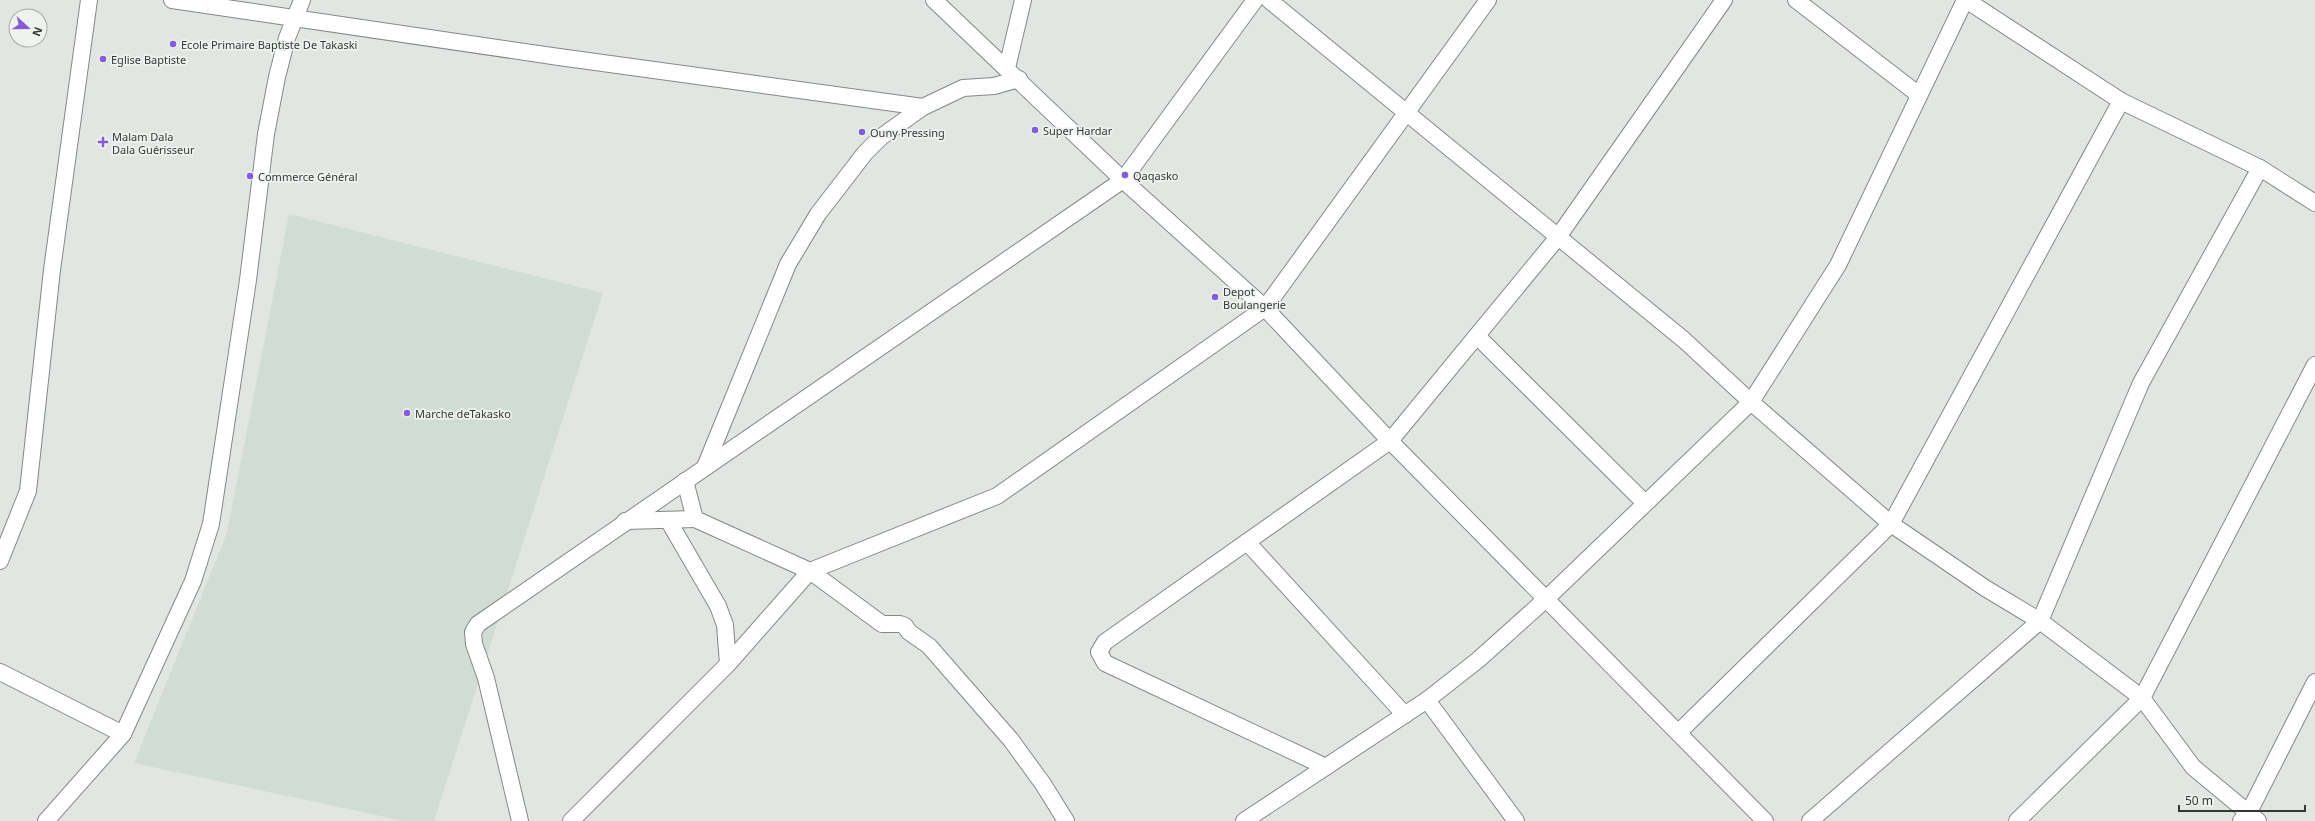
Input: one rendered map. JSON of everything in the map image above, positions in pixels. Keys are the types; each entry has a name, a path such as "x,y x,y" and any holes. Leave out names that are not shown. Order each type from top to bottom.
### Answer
{"street":[{"path":"0,561 28,491 52,270 89,0"},
{"path":"172,0 559,57 923,107"},
{"path":"46,821 123,734 192,581 211,524 248,280 266,134 277,77 295,17 302,0"},
{"path":"934,0 1019,79 1123,180 1265,308 1390,441 1679,732 1765,821"},
{"path":"1007,68 1024,0"},
{"path":"520,821 486,678 474,644 473,632 478,624 1123,180 1255,0"},
{"path":"1269,0 1684,340 1751,402 1891,524 1985,588 2040,621 2142,698 2193,767 2249,819 2315,682"},
{"path":"571,821 728,664 810,571 998,496 1265,308 1488,0"},
{"path":"1326,767 1105,663 1099,652 1105,642 1390,441 1558,237 1724,0"},
{"path":"1796,0 1919,95"},
{"path":"1244,821 1427,700 1478,660 1546,599 1751,402 1838,265 1966,0 2121,101 2260,168 2315,203"},
{"path":"705,467 760,329 791,258 818,214 865,153 881,137 923,107 963,88 994,86 1019,79"},
{"path":"1679,732 1891,524 2121,101"},
{"path":"1810,821 2040,621 2141,383 2260,168"},
{"path":"1477,336 1645,503"},
{"path":"2017,821 2142,698 2315,365"},
{"path":"685,481 695,519"},
{"path":"626,521 695,519 810,571 882,624 900,624 905,626 909,632 929,646 1011,740 1043,784 1066,821"},
{"path":"668,520 718,606 725,625 728,664"},
{"path":"1247,542 1405,714"},
{"path":"0,672 123,734"},
{"path":"1427,700 1516,821"}],"shaded area":[{"name":"Marche deTakasko","path":"289,214 603,293 434,821 404,821 134,763 227,533"}],"place":[{"name":"Ecole Primaire Baptiste De Takaski","path":"173,44"},
{"name":"Eglise Baptiste","path":"103,59"},
{"name":"Super Hardar","path":"1035,130"},
{"name":"Ouny Pressing","path":"862,132"},
{"name":"Malam Dala Dala Guérisseur","path":"103,142"},
{"name":"Qaqasko","path":"1125,175"},
{"name":"Commerce Général","path":"250,176"},
{"name":"Depot Boulangerie","path":"1215,297"},
{"name":"Marche deTakasko","path":"407,413"}]}
